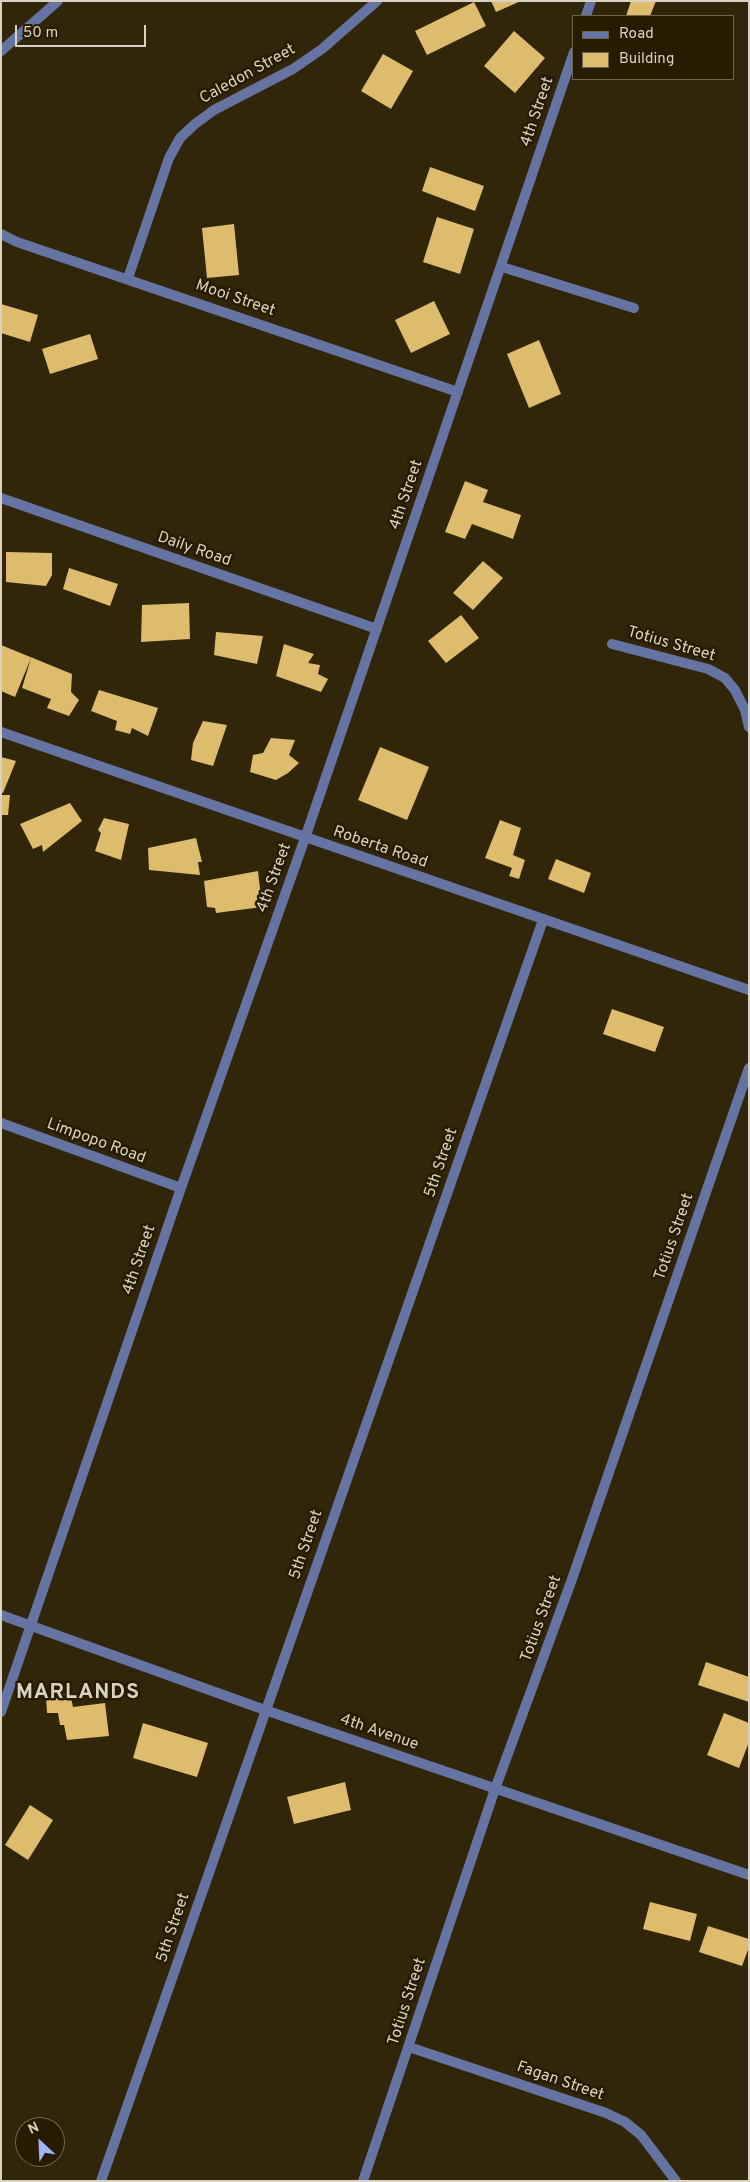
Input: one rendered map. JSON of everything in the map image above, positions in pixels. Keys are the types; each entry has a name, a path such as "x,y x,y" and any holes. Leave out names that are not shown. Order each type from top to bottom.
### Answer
{"street":[{"path":"1,51 58,1"},
{"name":"Caledon Street","path":"128,278 169,158 180,138 214,110 293,69 322,49 377,1"},
{"path":"586,15 591,1"},
{"name":"4th Street","path":"1,1712 181,1188 305,838 572,58"},
{"name":"Mooi Street","path":"1,234 18,242 458,392"},
{"path":"502,267 634,308"},
{"name":"Daily Road","path":"1,498 377,629"},
{"name":"Totius Street","path":"612,644 708,669 726,678 735,690 745,710 749,727"},
{"name":"Roberta Road","path":"1,732 749,990"},
{"name":"5th Street","path":"101,2181 543,920"},
{"name":"Totius Street","path":"363,2181 410,2047 495,1788 575,1572 749,1068"},
{"name":"Limpopo Road","path":"1,1123 181,1188"},
{"name":"4th Avenue","path":"1,1615 266,1710 749,1875"},
{"name":"Fagan Street","path":"410,2047 606,2113 625,2122 641,2135 676,2181"}],"building":[{"path":"491,1 521,1 496,12"},
{"path":"631,1 656,1 650,15 626,15"},
{"path":"474,2 486,26 427,55 415,31"},
{"path":"514,31 545,58 515,93 484,66"},
{"path":"383,54 413,71 391,109 361,91"},
{"path":"430,167 484,186 475,211 422,191"},
{"path":"437,217 474,229 460,274 423,262"},
{"path":"234,224 239,275 207,278 202,228"},
{"path":"434,301 450,334 411,353 395,320"},
{"path":"1,304 38,315 30,342 1,333"},
{"path":"90,334 98,359 50,374 42,349"},
{"path":"539,340 561,394 529,408 507,354"},
{"path":"465,481 488,490 483,502 521,515 513,539 472,524 465,539 445,532"},
{"path":"6,552 52,553 52,575 46,586 6,582"},
{"path":"483,561 503,578 473,610 453,593"},
{"path":"69,568 118,584 110,606 63,589"},
{"path":"189,603 190,639 141,642 142,605"},
{"path":"461,615 479,638 446,663 428,641"},
{"path":"216,632 263,636 257,664 214,655"},
{"path":"284,644 314,654 308,663 320,665 318,674 328,679 321,692 276,676"},
{"path":"1,645 72,674 71,692 79,700 69,716 47,708 51,699 22,688 31,658 15,697 1,691"},
{"path":"99,690 158,708 148,736 132,728 130,734 115,730 117,721 91,711"},
{"path":"203,721 227,725 213,766 191,760 193,743"},
{"path":"271,738 295,740 289,755 299,763 288,773 276,780 250,772 253,755 263,753"},
{"path":"380,747 429,767 407,820 358,800"},
{"path":"1,757 16,761 3,793 1,792"},
{"path":"1,795 10,795 8,815 1,815"},
{"path":"70,803 82,821 43,852 42,845 33,849 20,824"},
{"path":"104,818 129,824 121,860 95,851 101,833 98,830"},
{"path":"500,820 521,828 513,855 525,860 519,879 509,876 512,868 485,858"},
{"path":"196,838 202,862 198,862 200,875 149,870 148,848"},
{"path":"556,859 591,873 584,893 548,879"},
{"path":"258,871 262,907 216,913 215,908 207,907 204,881"},
{"path":"612,1009 664,1027 655,1052 603,1034"},
{"path":"706,1662 749,1677 749,1702 698,1685"},
{"path":"70,1693 73,1707 105,1703 109,1736 67,1740 64,1725 60,1725 58,1713 47,1713 46,1696"},
{"path":"724,1713 749,1723 749,1742 739,1768 707,1755"},
{"path":"143,1723 208,1743 197,1777 133,1758"},
{"path":"345,1782 351,1810 294,1824 287,1797"},
{"path":"30,1805 53,1820 28,1860 5,1845"},
{"path":"650,1902 697,1914 690,1941 643,1929"},
{"path":"708,1926 749,1939 749,1947 742,1966 699,1952"}],"district":[{"name":"MARLANDS","path":"78,1694"}]}
